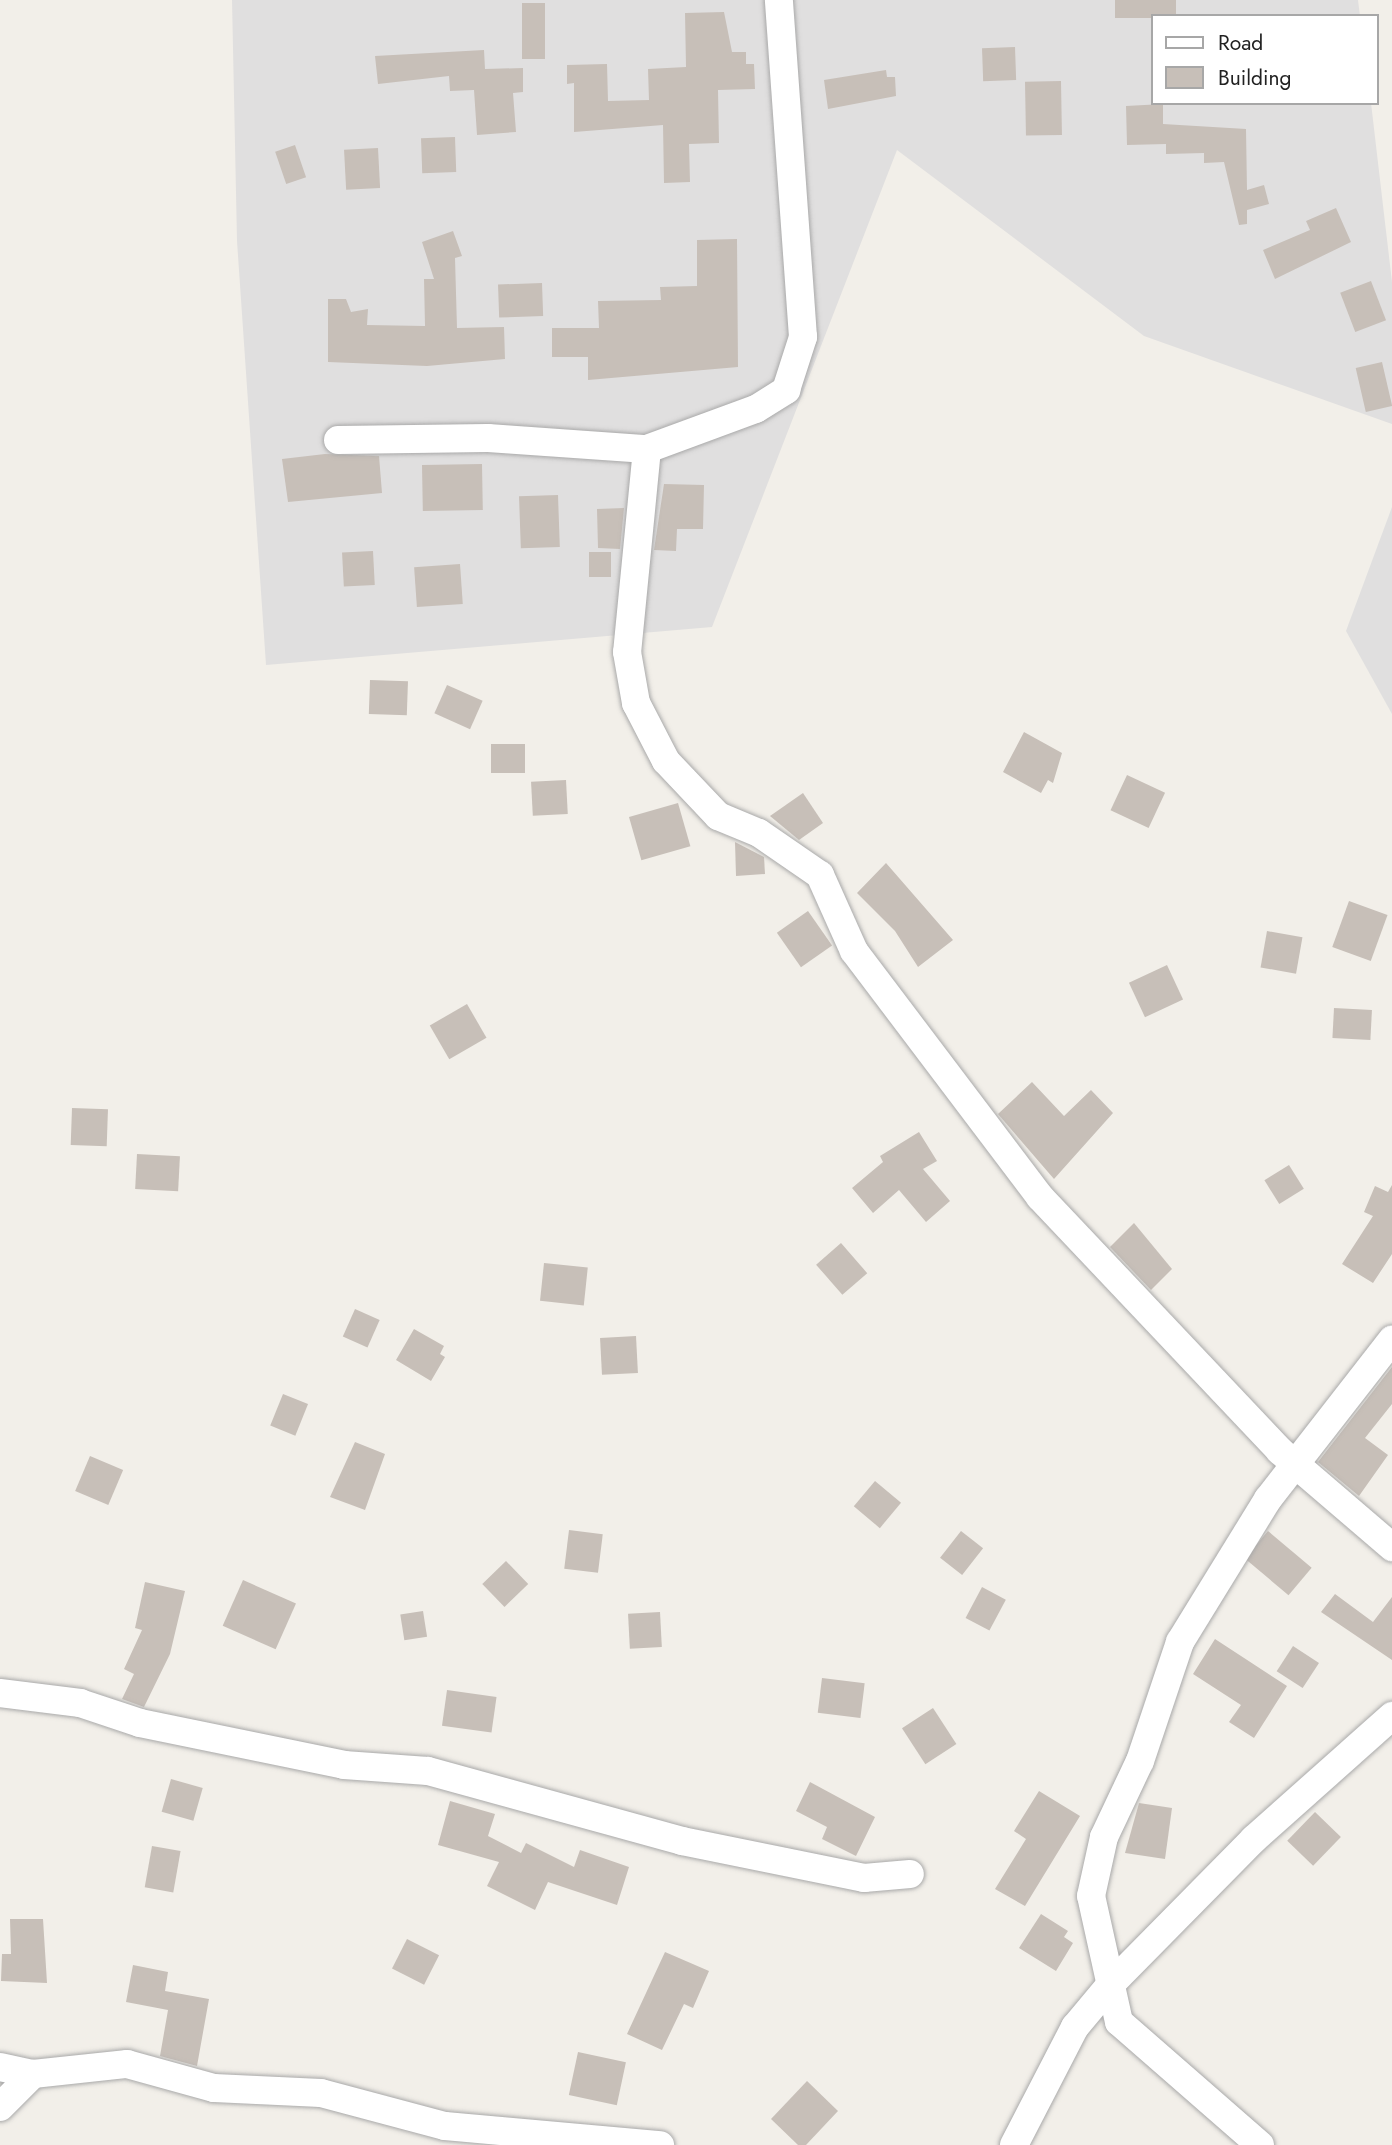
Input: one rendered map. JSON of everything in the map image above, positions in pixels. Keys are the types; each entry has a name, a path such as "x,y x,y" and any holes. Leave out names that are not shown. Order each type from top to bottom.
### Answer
{"street":[{"path":"338,440 488,438 647,449 756,409 786,390 803,337 779,0"},
{"path":"647,449 626,652 636,703 666,761 718,816 759,832 820,875 854,951 1032,1187 1294,1465 1392,1547"},
{"path":"1260,2145 1119,2022 1091,1896 1104,1837 1140,1761 1180,1642 1227,1558 1294,1465 1392,1340"},
{"path":"0,1693 80,1703 140,1723 344,1765 428,1771 682,1842 864,1878 910,1874"},
{"path":"1014,2145 1075,2026 1111,1984 1254,1839 1392,1716"},
{"path":"0,2067 33,2074 127,2064 214,2088 321,2093 445,2126 660,2145"},
{"path":"0,2107 33,2074"}],"shaded area":[{"path":"232,0 1358,0 1360,14 1150,14 1150,105 1371,105 1392,282 1392,424 1144,336 897,150 712,627 266,665 237,241"},
{"path":"1392,507 1392,714 1346,631"}],"building":[{"path":"1115,0 1176,0 1176,14 1150,14 1150,18 1115,18"},
{"path":"522,3 545,3 545,59 522,59"},
{"path":"724,12 732,52 746,52 746,64 754,64 755,89 718,90 719,143 689,144 690,182 664,183 663,125 574,132 574,83 567,84 567,65 607,64 608,101 649,100 648,69 686,67 685,13"},
{"path":"1015,47 1016,80 983,81 982,48"},
{"path":"484,50 485,69 523,68 523,92 513,93 516,132 477,135 474,90 450,91 449,76 378,84 375,56"},
{"path":"886,70 887,77 895,77 896,96 828,109 824,80"},
{"path":"1061,81 1062,135 1026,136 1025,82"},
{"path":"1163,105 1163,124 1246,129 1247,190 1264,185 1269,204 1247,210 1247,224 1239,225 1224,162 1204,163 1204,153 1166,154 1166,144 1127,145 1126,106"},
{"path":"455,137 456,172 422,173 421,138"},
{"path":"295,145 306,177 286,184 275,152"},
{"path":"378,148 380,188 346,190 344,150"},
{"path":"1336,208 1351,242 1275,279 1263,250 1310,230 1306,221"},
{"path":"453,231 462,256 455,258 457,328 504,327 505,359 427,366 328,362 328,299 346,299 351,312 368,309 367,325 425,326 424,279 434,279 422,242"},
{"path":"737,239 738,367 588,380 588,357 552,357 552,328 599,328 598,301 661,300 660,287 697,286 697,240"},
{"path":"1371,281 1386,320 1355,332 1340,293"},
{"path":"542,283 543,316 499,318 498,285"},
{"path":"1382,362 1392,406 1366,412 1356,368"},
{"path":"325,454 379,456 382,493 288,502 282,459"},
{"path":"482,464 483,510 423,511 422,465"},
{"path":"664,484 704,485 703,529 677,529 676,551 654,550"},
{"path":"558,495 560,547 521,548 519,496"},
{"path":"624,508 620,549 598,548 597,509"},
{"path":"373,551 375,585 344,587 342,553"},
{"path":"589,552 611,552 611,577 589,577"},
{"path":"460,564 463,604 417,607 414,567"},
{"path":"370,680 408,681 407,715 369,714"},
{"path":"447,685 483,701 470,729 434,713"},
{"path":"1024,732 1062,753 1053,783 1048,780 1041,793 1003,772"},
{"path":"491,744 525,744 525,773 491,773"},
{"path":"1127,775 1165,793 1149,828 1111,810"},
{"path":"566,780 568,814 533,816 531,782"},
{"path":"803,793 823,823 799,840 770,816"},
{"path":"678,803 690,846 641,860 629,817"},
{"path":"735,842 764,857 765,874 736,876"},
{"path":"886,863 953,940 918,967 895,931 857,893"},
{"path":"1349,901 1388,915 1371,961 1332,947"},
{"path":"808,911 832,945 801,967 777,933"},
{"path":"1267,931 1302,937 1296,974 1261,967"},
{"path":"1167,965 1183,999 1145,1017 1129,983"},
{"path":"467,1004 486,1038 449,1059 430,1026"},
{"path":"1334,1008 1372,1010 1370,1040 1332,1038"},
{"path":"1032,1082 1064,1116 1091,1090 1113,1113 1054,1179 998,1114"},
{"path":"72,1108 108,1109 107,1146 71,1145"},
{"path":"919,1132 937,1161 923,1169 950,1201 926,1222 899,1190 873,1213 852,1188 883,1162 880,1156"},
{"path":"137,1154 180,1156 178,1191 135,1189"},
{"path":"1289,1165 1304,1189 1279,1204 1264,1180"},
{"path":"1392,1185 1392,1254 1373,1283 1342,1264 1373,1216 1364,1212 1375,1186 1388,1192"},
{"path":"1134,1223 1172,1269 1151,1290 1110,1247"},
{"path":"841,1243 867,1273 842,1295 816,1265"},
{"path":"544,1263 588,1268 584,1305 540,1301"},
{"path":"355,1309 380,1320 367,1347 343,1336"},
{"path":"414,1329 444,1346 440,1354 445,1357 431,1381 396,1360"},
{"path":"636,1336 638,1373 602,1375 600,1338"},
{"path":"1392,1367 1392,1404 1365,1438 1388,1455 1359,1496 1318,1462"},
{"path":"283,1394 308,1404 295,1436 270,1426"},
{"path":"355,1442 385,1454 365,1510 330,1497"},
{"path":"90,1456 123,1470 108,1505 75,1491"},
{"path":"875,1481 901,1503 880,1528 854,1506"},
{"path":"569,1530 603,1534 598,1573 564,1569"},
{"path":"961,1531 983,1548 962,1575 940,1558"},
{"path":"1268,1531 1312,1568 1289,1595 1245,1559"},
{"path":"506,1561 528,1584 504,1607 482,1584"},
{"path":"243,1580 296,1604 276,1649 223,1626"},
{"path":"145,1582 185,1591 170,1654 144,1707 122,1699 134,1674 124,1669 142,1630 135,1628"},
{"path":"982,1587 1006,1600 989,1631 966,1618"},
{"path":"1335,1594 1373,1622 1392,1597 1392,1660 1321,1612"},
{"path":"423,1611 427,1637 404,1640 400,1615"},
{"path":"660,1612 662,1647 630,1649 628,1614"},
{"path":"1215,1639 1287,1686 1254,1738 1229,1722 1241,1705 1193,1674"},
{"path":"1293,1646 1319,1663 1303,1688 1277,1671"},
{"path":"822,1678 865,1683 860,1718 818,1713"},
{"path":"447,1690 497,1697 492,1733 442,1726"},
{"path":"933,1708 956,1744 925,1764 902,1728"},
{"path":"171,1779 203,1788 193,1821 162,1812"},
{"path":"810,1782 875,1817 856,1856 822,1839 827,1827 796,1811"},
{"path":"1039,1791 1080,1816 1025,1906 995,1889 1026,1839 1014,1831"},
{"path":"450,1801 495,1814 488,1836 521,1853 526,1843 574,1867 580,1850 629,1867 617,1905 548,1882 535,1910 487,1886 499,1862 438,1845"},
{"path":"1139,1803 1172,1808 1165,1859 1125,1853"},
{"path":"1315,1812 1341,1837 1313,1866 1287,1841"},
{"path":"152,1846 181,1851 173,1892 145,1887"},
{"path":"1041,1914 1068,1931 1064,1937 1073,1943 1056,1971 1019,1948"},
{"path":"10,1919 43,1919 47,1983 1,1981 2,1954 11,1954"},
{"path":"407,1939 439,1955 424,1985 392,1968"},
{"path":"665,1952 709,1971 693,2008 684,2004 662,2050 627,2034"},
{"path":"133,1965 168,1972 165,1991 209,1999 197,2066 160,2056 168,2010 126,2002"},
{"path":"578,2052 626,2062 617,2105 569,2095"},
{"path":"807,2081 838,2111 806,2145 798,2145 771,2119"}]}
